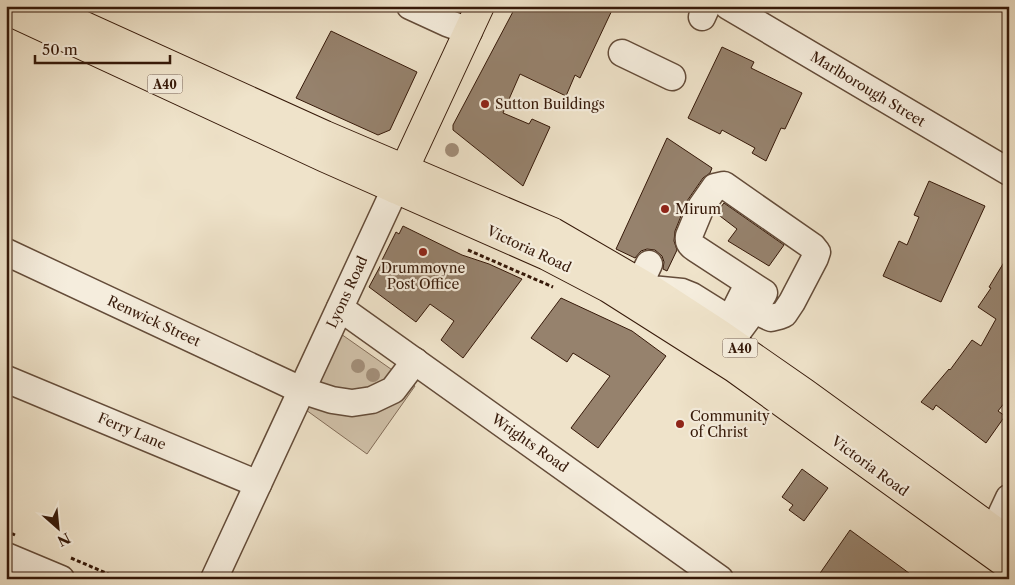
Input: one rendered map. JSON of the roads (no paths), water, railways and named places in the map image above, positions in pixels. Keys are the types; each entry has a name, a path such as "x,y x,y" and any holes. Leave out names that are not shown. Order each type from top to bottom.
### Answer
{"main road":[{"name":"Victoria Road","path":"41,6 325,135 400,179 608,288 734,368 1009,566"},
{"name":"Lyons Road","path":"400,179 480,6"},
{"name":"Victoria Road","path":"6,10 298,145 553,232 647,278 730,341 1001,535"}],"street":[{"path":"410,6 469,31"},
{"name":"Marlborough Street","path":"728,6 1009,172"},
{"path":"622,53 672,77"},
{"name":"Lyons Road","path":"216,578 301,390 400,179"},
{"path":"724,185 813,247 817,252 784,314 771,318 755,295 690,245 689,236 701,207 715,187 724,185"},
{"name":"Renwick Street","path":"6,252 301,390 332,400 352,403 372,400 393,390 415,361"},
{"path":"647,278 692,296 724,316 734,312 755,295"},
{"path":"730,341 755,295"},
{"name":"Wrights Road","path":"340,308 720,579"},
{"name":"Ferry Lane","path":"6,379 258,484"},
{"path":"1001,535 1009,498"},
{"path":"6,556 49,576"}],"place":[{"name":"Sutton Buildings","path":"485,104"},
{"name":"Mirum","path":"665,209"},
{"name":"Drummoyne Post Office","path":"423,252"},
{"name":"Community of Christ","path":"680,424"}]}
